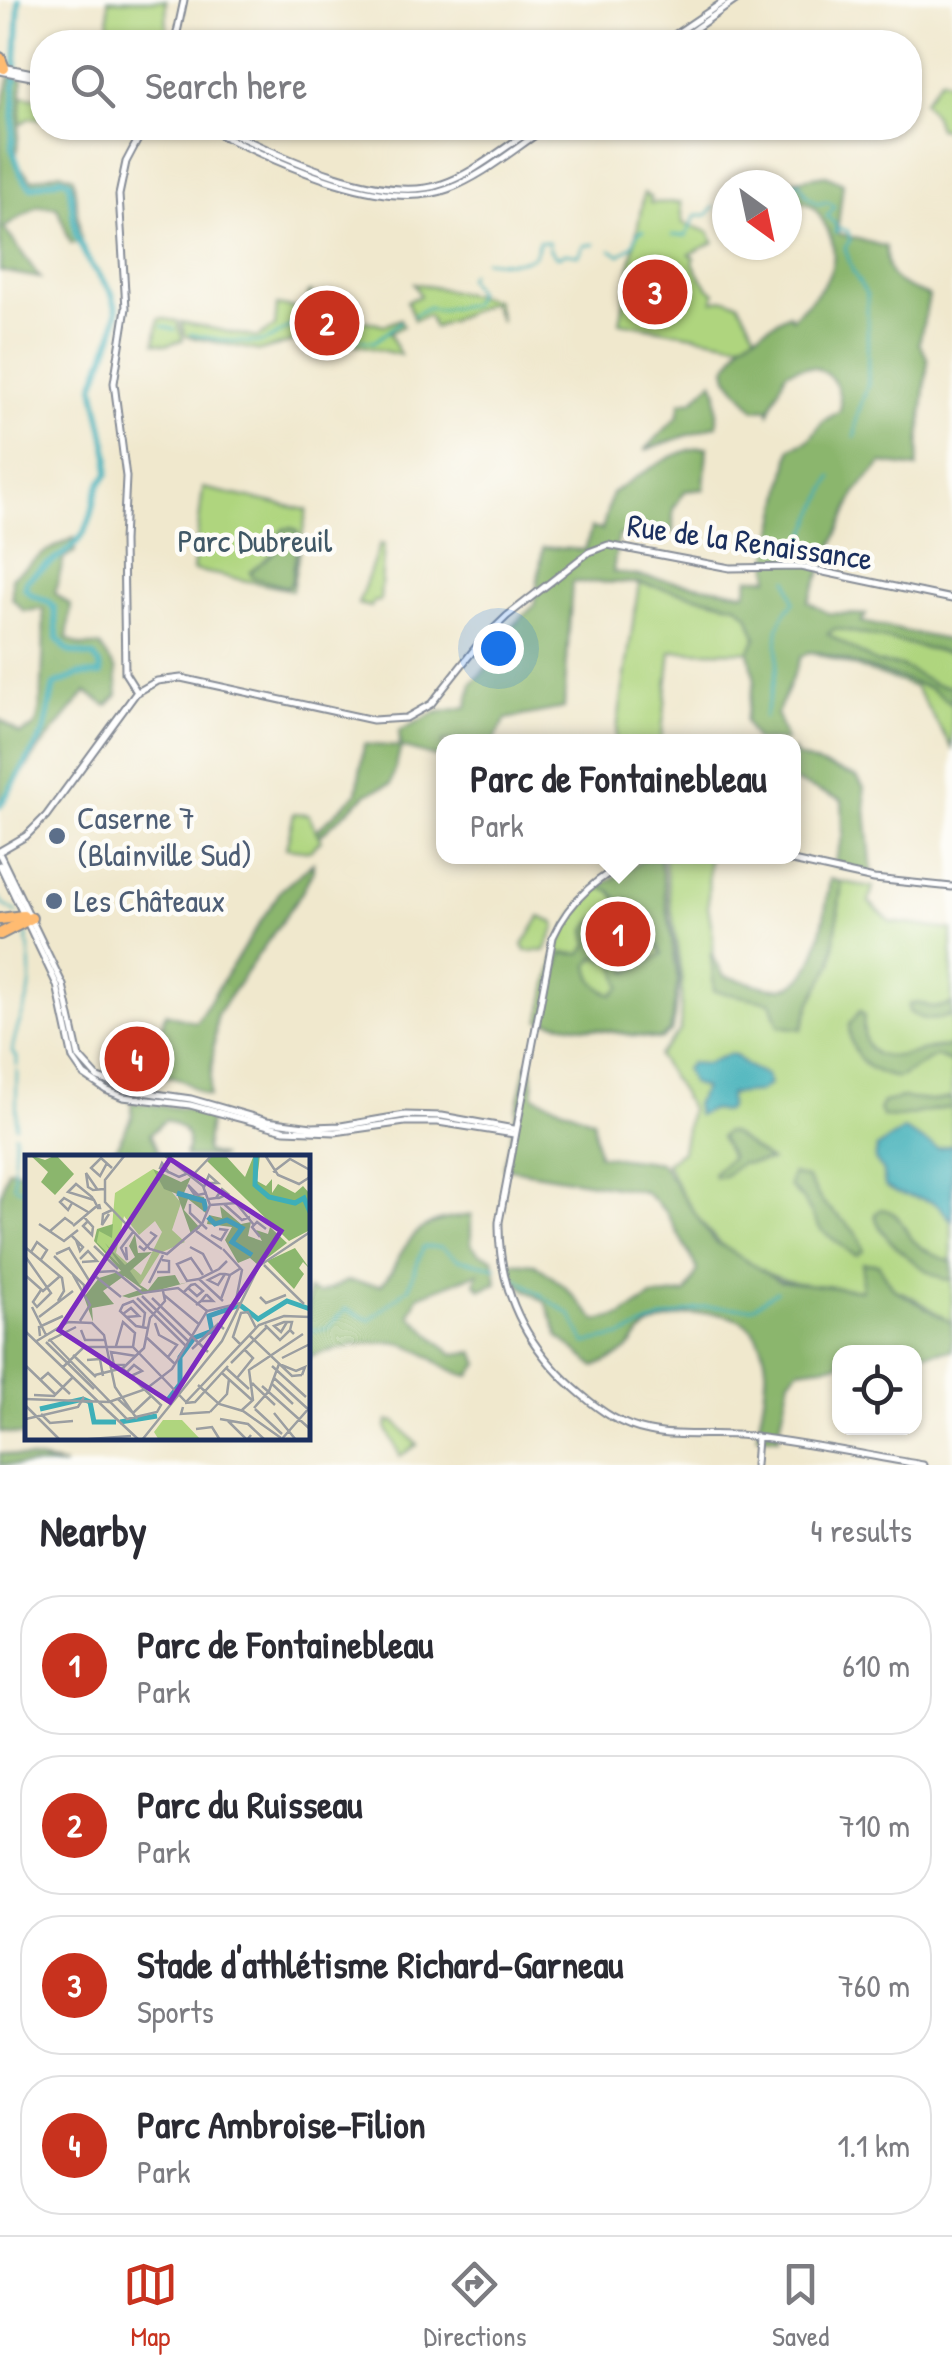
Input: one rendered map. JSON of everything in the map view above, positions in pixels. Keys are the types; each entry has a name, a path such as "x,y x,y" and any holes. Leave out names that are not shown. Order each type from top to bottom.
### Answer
{"highway":[{"path":"0,920 28,917"},
{"path":"0,934 28,917"}],"street":[{"path":"178,30 184,0"},
{"path":"682,30 726,0"},
{"path":"693,30 736,0"},
{"path":"4,69 30,75"},
{"path":"138,140 120,183 120,249 126,311 114,389 126,477 125,673 137,692 46,816 0,853 60,992 75,1064 88,1079 114,1094 190,1105 284,1130 334,1132 405,1122 438,1122 514,1132"},
{"path":"233,140 320,179 413,196 460,184 528,140"},
{"path":"248,140 317,171 414,189 456,179 516,140"},
{"name":"Rue de la Renaissance","path":"137,692 160,680 181,678 373,720 406,718 433,701 480,642 507,616 592,551 608,545 726,567 800,567 952,599"},
{"path":"801,863 874,879 952,887"},
{"path":"625,864 587,888 560,921 548,958 499,1222 502,1266 518,1316 547,1362 596,1407 626,1424 655,1432 757,1438 923,1465"},
{"path":"1,869 28,917"},
{"path":"755,1465 757,1438"}],"green space":[{"path":"108,0 166,0 167,30 109,30"},
{"path":"10,76 23,79 16,162 32,180 60,172 73,177 81,241 71,244 57,207 38,206 4,228 40,278 0,271 0,116"},
{"path":"941,78 952,84 952,130 938,128 923,101"},
{"path":"22,96 30,97 30,118 20,124"},
{"path":"826,175 843,183 837,233 886,247 891,275 929,296 919,343 928,359 917,468 882,463 856,492 808,602 828,613 866,615 861,622 952,641 952,654 844,630 834,629 828,634 877,663 901,666 934,684 952,687 952,704 929,688 809,652 801,657 777,714 784,734 752,734 745,721 755,681 749,652 756,637 748,615 737,605 639,583 572,582 564,708 506,719 498,734 436,734 436,757 401,747 391,784 368,793 319,836 316,831 357,793 364,744 400,747 399,731 435,713 467,707 472,683 497,657 495,642 534,606 543,547 585,550 591,528 602,530 612,493 658,464 683,452 707,447 704,489 685,491 673,509 673,532 650,529 618,536 613,572 746,593 749,578 769,578 769,558 791,448 809,440 823,421 840,411 840,399 826,373 797,368 786,372 769,412 768,408 755,410 728,377 726,368 742,342 789,314 792,318 829,274 834,250 830,236 817,212 803,202 802,179"},
{"path":"644,193 651,198 650,203 681,202 683,223 709,232 712,243 690,254 695,258 693,262 715,293 713,301 738,302 756,333 742,342 733,342 620,322"},
{"path":"414,283 495,300 501,322 491,302 434,328 428,315 414,320 407,301 420,296"},
{"path":"309,292 309,311 386,325 400,319 403,326 390,333 400,355 318,335 260,351 185,336 181,322 257,338 275,326 277,305 305,310"},
{"path":"159,318 177,321 183,340 167,345 155,343"},
{"path":"713,381 717,390 717,425 645,450 678,416 681,402 693,400"},
{"name":"Parc Dubreuil","path":"203,488 307,510 292,590 193,570"},
{"path":"291,528 299,537 291,584 287,587 253,578 250,572 278,549 283,529"},
{"path":"74,538 75,552 64,558 55,593 71,606 67,639 81,646 100,646 116,670 118,695 107,706 86,692 0,804 0,719 20,734 34,727 43,671 43,609 24,611 12,598 12,577 47,551"},
{"path":"380,544 384,545 380,601 373,602 371,607 358,604"},
{"path":"639,583 952,654 952,748 915,687 812,652 671,651 662,734 616,734"},
{"path":"801,758 857,777 864,788 872,873 833,866 843,835 842,800 801,784"},
{"path":"294,813 308,814 321,840 310,851 286,848"},
{"path":"313,863 302,892 217,1014 209,1096 176,1077 147,1083 167,1040 159,1038 165,1013 196,1022 281,890"},
{"path":"636,864 661,864 678,981 670,1031 660,1039 545,1021 562,953 581,954 589,945 586,929 598,917 629,972 662,954 651,934 626,924 633,911 628,900 619,902 611,891 599,887","holes":["595,957 615,963 621,987 612,995 596,983 589,965"]},
{"path":"638,864 661,864 680,981 672,1031 661,1040 540,1020 555,956 571,921 598,889"},
{"path":"665,864 709,864 714,990 772,1002 802,1029 832,963 842,882 873,887 869,902 891,922 952,930 952,1323 898,1291 844,1290 783,1280 735,1255 697,1217 666,1163 682,1151 690,1108 658,1056 680,1031 682,981"},
{"path":"830,879 842,882 832,963 802,1029 779,1026 771,1002 714,991 711,954 724,976 773,988 798,981 814,957"},
{"path":"540,917 556,927 545,951 526,951 523,945"},
{"path":"917,1002 934,1008 952,1004 952,1015 920,1018 909,1012 909,1004"},
{"path":"860,1011 864,1015 864,1036 870,1049 879,1055 952,1046 952,1063 936,1056 898,1078 877,1072 862,1061 850,1036 849,1025"},
{"path":"132,1032 168,1039 145,1087 116,1082 104,1075"},
{"path":"527,1064 532,1067 534,1096 593,1120 598,1155 661,1163 713,1240 779,1281 861,1290 863,1263 878,1264 894,1289 952,1323 952,1350 922,1353 922,1345 832,1345 832,1365 799,1369 790,1379 778,1438 757,1436 766,1366 761,1344 752,1329 739,1319 706,1313 651,1326 623,1353 595,1367 559,1337 546,1303 513,1281 509,1262 535,1264 564,1286 597,1321 621,1316 652,1297 686,1293 698,1270 666,1212 645,1192 504,1168"},
{"path":"952,1098 952,1108 883,1117 879,1110 883,1102"},
{"path":"131,1102 210,1112 205,1152 215,1155 185,1155 185,1133 165,1120 150,1134 160,1155 95,1155 113,1153 132,1117"},
{"path":"725,1132 770,1161 740,1164 724,1176 715,1177 713,1173 731,1157 720,1137"},
{"path":"8,1169 25,1172 25,1436 0,1432 0,1196"},
{"path":"792,1174 807,1178 821,1200 857,1235 863,1251 853,1254 821,1230 804,1201 789,1186"},
{"path":"881,1209 898,1217 919,1245 952,1261 952,1281 930,1272 895,1245 878,1224 875,1214"},
{"path":"471,1215 471,1244 479,1253 493,1258 497,1283 481,1289 475,1283 478,1273 418,1296 410,1315 452,1354 474,1352 479,1364 470,1376 404,1344 355,1346 310,1357 310,1291 319,1294 347,1281 381,1285 413,1237 437,1222"},
{"path":"388,1421 396,1422 417,1445 400,1456 387,1429"},
{"path":"0,1453 65,1465 0,1465"}],"water":[{"path":"729,1054 766,1075 769,1085 758,1092 729,1094 729,1108 724,1112 711,1110 697,1115 695,1104 704,1088 691,1083 685,1069 690,1063 706,1064"},
{"path":"904,1130 938,1149 952,1145 952,1221 934,1203 885,1186 882,1169 875,1160 877,1147"}],"waterway":[{"path":"0,806 44,733 54,685 79,675 101,674 94,657 68,651 58,639 54,608 25,588 26,581 81,537 99,487 108,474 109,457 94,386 114,331 117,310 111,291 90,264 76,236 69,182 62,178 31,187 22,176 12,148 19,0"},
{"path":"802,188 817,204 828,202 835,207 827,216 836,225 835,233 841,229 848,231 850,240 845,248 867,295 868,384 857,416 855,437"},
{"path":"672,235 686,236 696,215 707,215 712,209"},
{"path":"611,250 620,255 644,230"},
{"path":"484,260 527,259 534,256 539,241 549,242 549,249 557,257 566,253 579,255 584,245 595,244"},
{"path":"414,315 428,307 437,310 472,304 476,291 467,278 470,274"},
{"path":"190,334 261,342 304,324 374,342 400,322"},
{"path":"162,326 175,330"},
{"path":"797,554 832,477"},
{"path":"764,718 776,671 778,628 794,602 788,579"},
{"path":"0,898 17,913"},
{"path":"17,1065 13,1045 30,982 24,927"},
{"path":"16,1126 17,1070"},
{"path":"14,1160 15,1134"},
{"path":"14,1164 14,1186"},
{"path":"17,1188 25,1189"},
{"path":"310,1331 327,1328 346,1309 370,1320 409,1287 423,1247 441,1247 458,1259 496,1267"},
{"path":"516,1278 571,1315 585,1343 622,1336 705,1307 752,1308 777,1291"}],"place":[{"name":"Stade d'athlétisme Richard-Garneau","path":"655,292"},
{"name":"Parc du Ruisseau","path":"327,323"},
{"name":"Caserne 7 (Blainville Sud)","path":"57,836"},
{"name":"Les Châteaux","path":"54,901"},
{"name":"Parc de Fontainebleau","path":"618,934"},
{"name":"Parc Ambroise-Filion","path":"137,1059"}]}
